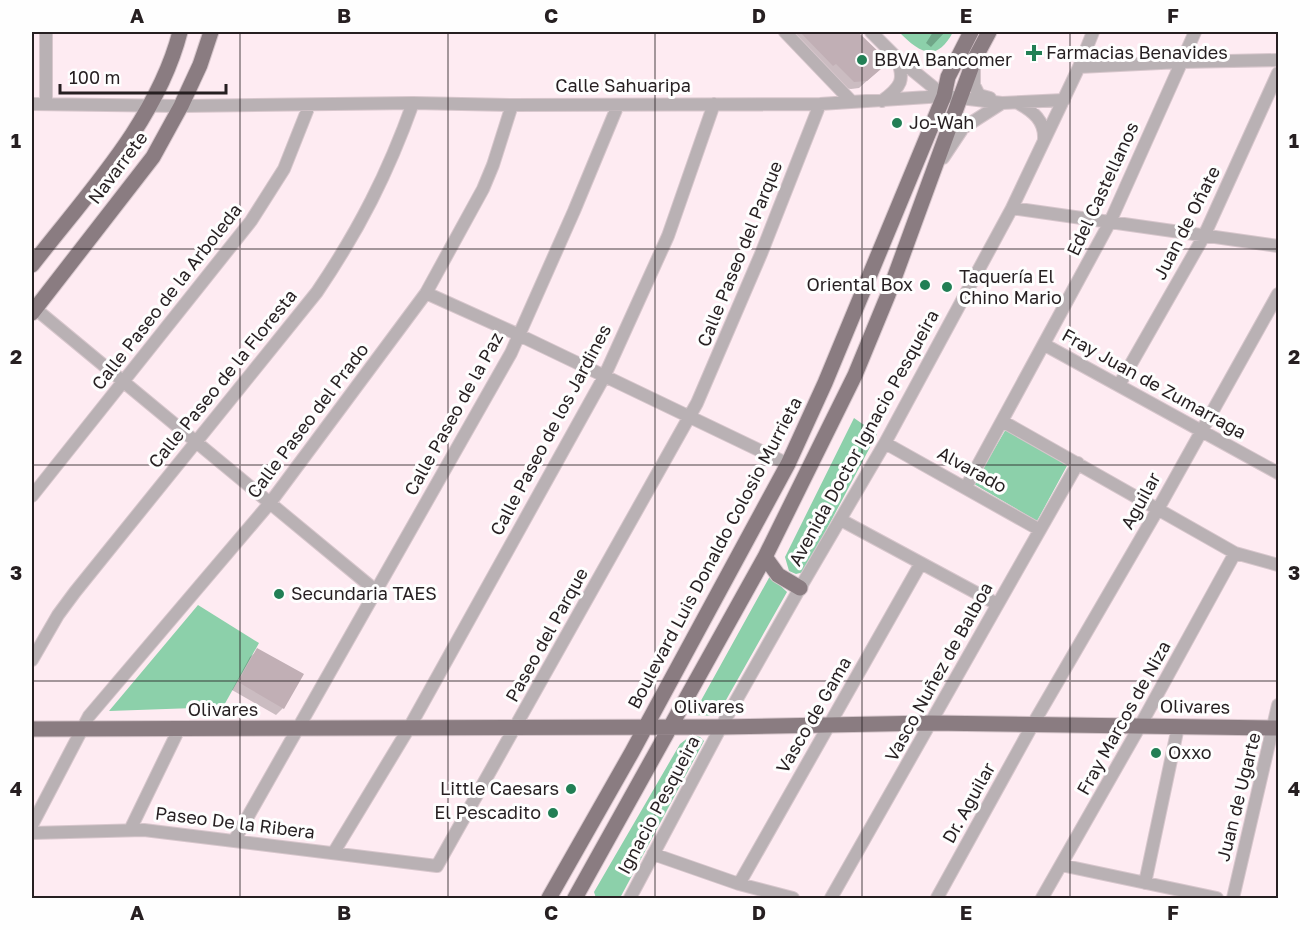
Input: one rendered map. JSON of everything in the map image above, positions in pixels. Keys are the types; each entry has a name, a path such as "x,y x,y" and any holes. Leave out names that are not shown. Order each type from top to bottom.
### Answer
{"main road":[{"name":"Navarrete","path":"32,266 123,147 151,105 168,69 180,32"},
{"name":"Navarrete","path":"33,309 153,157 181,106 200,65 211,32"},
{"name":"Boulevard Luis Donaldo Colosio Murrieta","path":"549,898 629,759 788,464 825,383 944,96 948,77 971,32"},
{"path":"576,898 765,557 855,375 888,295 974,60 989,32"},
{"path":"765,557 778,575 800,588"},
{"name":"Olivares","path":"32,729 721,728 931,723 1276,728"},
{"path":"629,759 638,764 643,775"}],"street":[{"path":"46,32 46,104"},
{"path":"785,32 852,102"},
{"path":"871,32 895,56 944,96"},
{"name":"Avenida Doctor Ignacio Pesqueira","path":"721,728 885,443 1012,208 1064,100 1093,32"},
{"name":"Edel Castellanos","path":"966,487 1110,222 1196,32"},
{"path":"882,101 891,94 901,79 902,72 895,56"},
{"path":"974,60 974,84 979,94 1002,103"},
{"path":"1079,67 1278,60"},
{"name":"Juan de Oñate","path":"1119,385 1204,236 1278,73"},
{"name":"Calle Sahuaripa","path":"32,104 181,106 413,103 820,104 944,96 1002,103 1064,100"},
{"name":"Calle Paseo de la Floresta","path":"32,660 64,607 317,292 338,261 377,191 396,150 413,103"},
{"path":"929,184 963,128 1002,103"},
{"path":"1017,103 1037,116 1045,131 1044,139"},
{"name":"Calle Paseo de los Jardines","path":"334,852 409,728 604,377 668,236 714,104"},
{"name":"Calle Paseo del Parque","path":"689,417 705,386 761,254 820,104"},
{"name":"Calle Paseo del Prado","path":"32,825 82,728 99,705 270,503 426,293 494,165 512,105"},
{"name":"Calle Paseo de la Paz","path":"234,841 519,335 618,105"},
{"name":"Calle Paseo de la Arboleda","path":"32,496 257,212 284,169 309,106"},
{"path":"1012,208 1278,246"},
{"path":"426,293 788,464"},
{"name":"Aguilar","path":"1033,724 1158,509 1278,294"},
{"path":"33,309 375,590"},
{"name":"Fray Juan de Zumarraga","path":"1044,345 1278,473"},
{"name":"Paseo del Parque","path":"434,867 439,865 689,417"},
{"path":"1002,421 1235,553 1278,565"},
{"name":"Alvarado","path":"885,443 1040,530"},
{"name":"Vasco Nuñez de Balboa","path":"831,898 1078,463"},
{"path":"841,520 997,604"},
{"name":"Fray Marcos de Niza","path":"1042,898 1235,553"},
{"name":"Vasco de Gama","path":"739,884 921,563"},
{"name":"Juan de Ugarte","path":"1233,898 1276,728 1278,705"},
{"name":"Dr. Aguilar","path":"937,898 1033,724"},
{"path":"1145,883 1178,727"},
{"name":"Ignacio Pesqueira","path":"630,898 721,728"},
{"path":"130,830 179,729"},
{"name":"Paseo De la Ribera","path":"32,833 130,830 334,852 434,867"},
{"path":"653,854 739,884 792,898"},
{"path":"1061,865 1217,898"}],"green space":[{"path":"899,32 953,32 940,48 927,52 913,45"},
{"path":"854,418 877,434 804,572 796,574 789,571 785,557"},
{"path":"1006,429 1068,464 1037,521 974,484"},
{"path":"770,576 787,592 717,716 693,715"},
{"path":"198,605 259,643 223,707 109,711"},
{"path":"696,736 704,741 620,898 596,898 594,892 680,744 689,737"}],"building":[{"path":"800,32 858,32 883,56 881,69 867,81 854,82 836,64 833,66"},
{"path":"257,648 304,674 284,709 238,682"}],"place":[{"name":"Farmacias Benavides","path":"1034,53"},
{"name":"BBVA Bancomer","path":"862,60"},
{"name":"Jo-Wah","path":"897,123"},
{"name":"Oriental Box","path":"925,285"},
{"name":"Taquería El Chino Mario","path":"947,287"},
{"name":"Secundaria TAES","path":"279,594"},
{"name":"Oxxo","path":"1156,753"},
{"name":"Little Caesars","path":"571,789"},
{"name":"El Pescadito","path":"553,813"}]}
